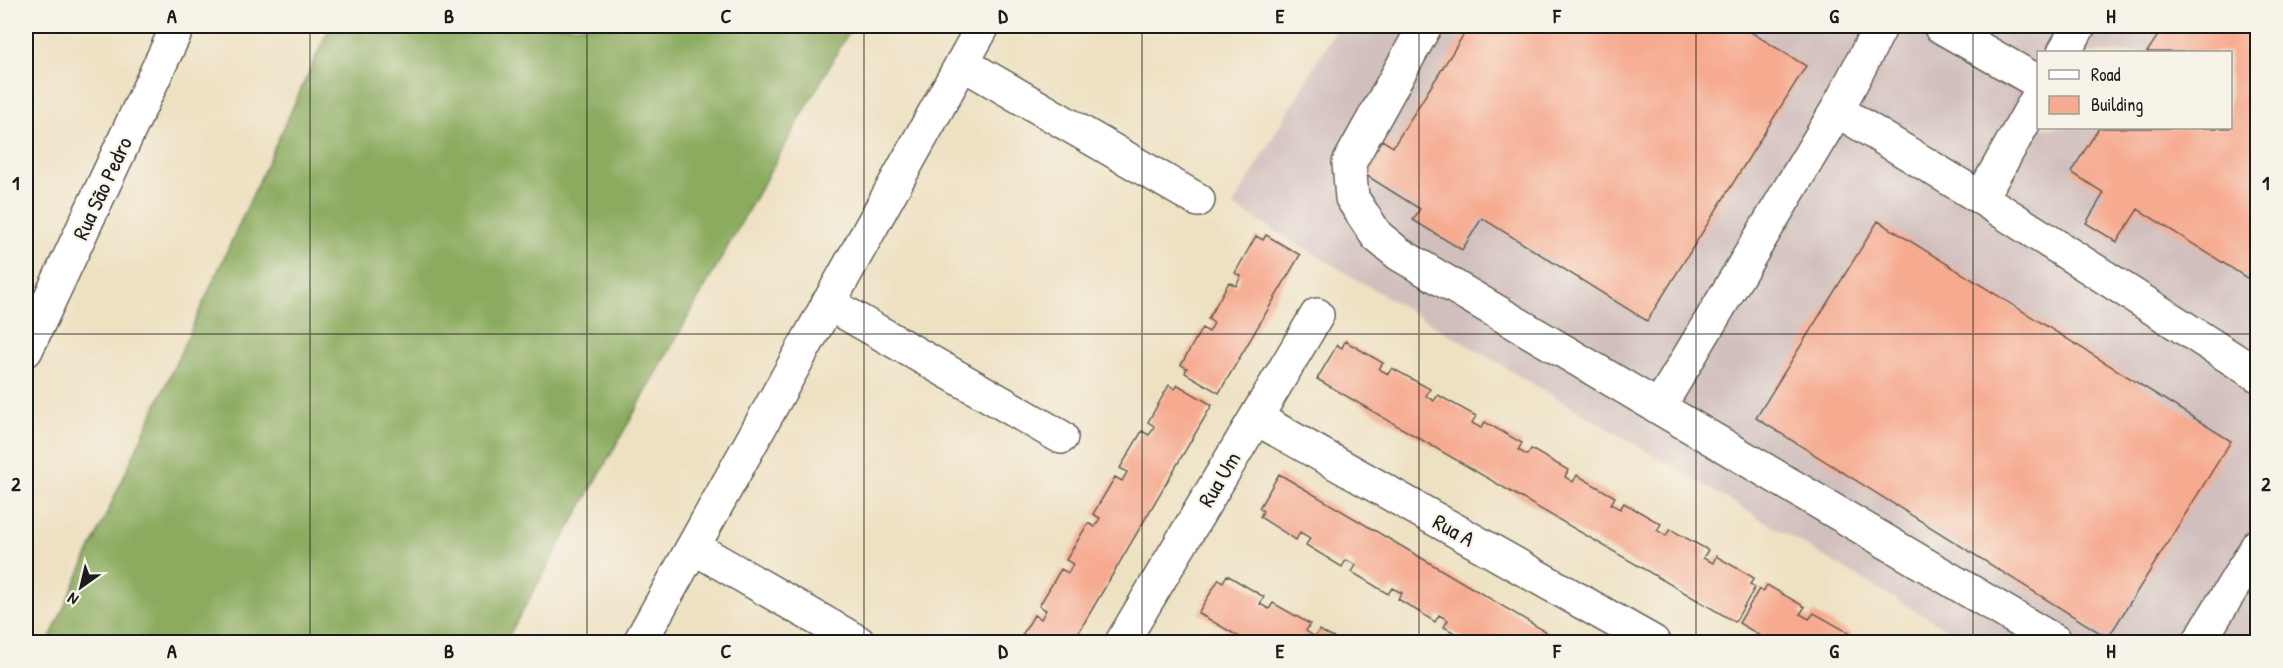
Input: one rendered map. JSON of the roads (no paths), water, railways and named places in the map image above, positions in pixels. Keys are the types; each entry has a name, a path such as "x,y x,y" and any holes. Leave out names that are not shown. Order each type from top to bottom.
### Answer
{"street":[{"name":"Rua São Pedro","path":"26,350 178,26"},
{"path":"640,642 983,26"},
{"path":"1425,26 1354,149 1349,163 1352,198 1377,236 1399,254 2056,642"},
{"path":"1659,407 1837,110 1881,26"},
{"path":"1940,26 2037,81"},
{"path":"2065,51 2079,26"},
{"path":"962,63 1198,200"},
{"path":"1982,198 2037,99"},
{"path":"1837,110 1982,198 2258,375"},
{"path":"828,303 1061,437"},
{"name":"Rua Um","path":"1122,642 1317,315"},
{"name":"Rua A","path":"1256,418 1653,642"},
{"path":"2199,642 2258,545"},
{"path":"693,547 858,642"}]}
